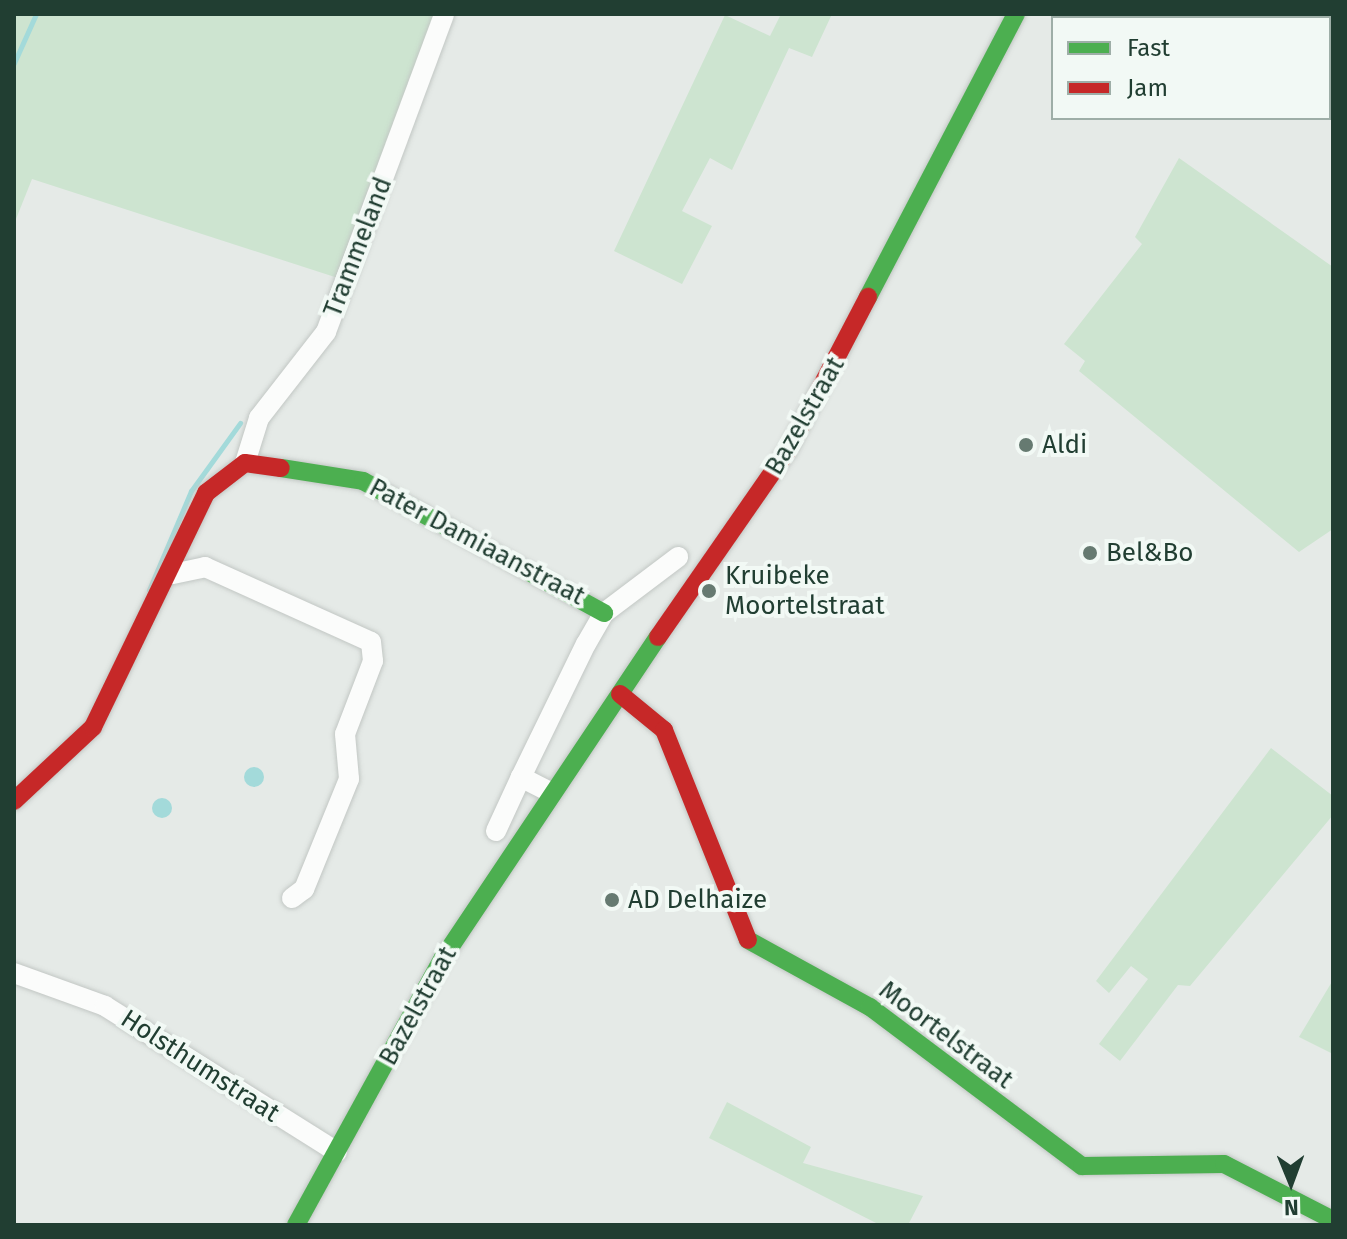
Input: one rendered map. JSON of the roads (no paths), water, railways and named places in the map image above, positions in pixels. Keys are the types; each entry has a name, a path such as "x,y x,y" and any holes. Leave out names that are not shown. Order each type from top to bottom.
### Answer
{"street":[{"name":"Trammeland","path":"245,463 251,430 326,332 444,14"},
{"name":"Bazelstraat","path":"296,1225 443,958 550,792 788,450 1016,14"},
{"path":"14,801 93,727 173,574 206,493 245,463"},
{"name":"Pater Damiaanstraat","path":"245,463 363,481 604,613"},
{"path":"496,831 604,613 678,557"},
{"path":"173,574 205,567 371,642 373,661 345,734 349,779 304,889 292,898"},
{"name":"Moortelstraat","path":"620,694 664,730 738,926 750,942 902,1029 1082,1166 1224,1164 1333,1220"},
{"path":"521,777 550,792"},
{"name":"Holsthumstraat","path":"14,973 117,1013 337,1152"}],"water":[{"path":"254,767 261,770 264,777 261,784 254,787 247,784 244,777 247,770"},
{"path":"162,798 169,801 172,808 169,815 162,818 155,815 152,808 155,801"}],"waterway":[{"path":"14,63 36,14"},
{"path":"149,590 191,491 240,423"}],"place":[{"name":"Aldi","path":"1026,445"},
{"name":"Bel&Bo","path":"1090,553"},
{"name":"Kruibeke Moortelstraat","path":"709,591"},
{"name":"AD Delhaize","path":"612,900"}]}
